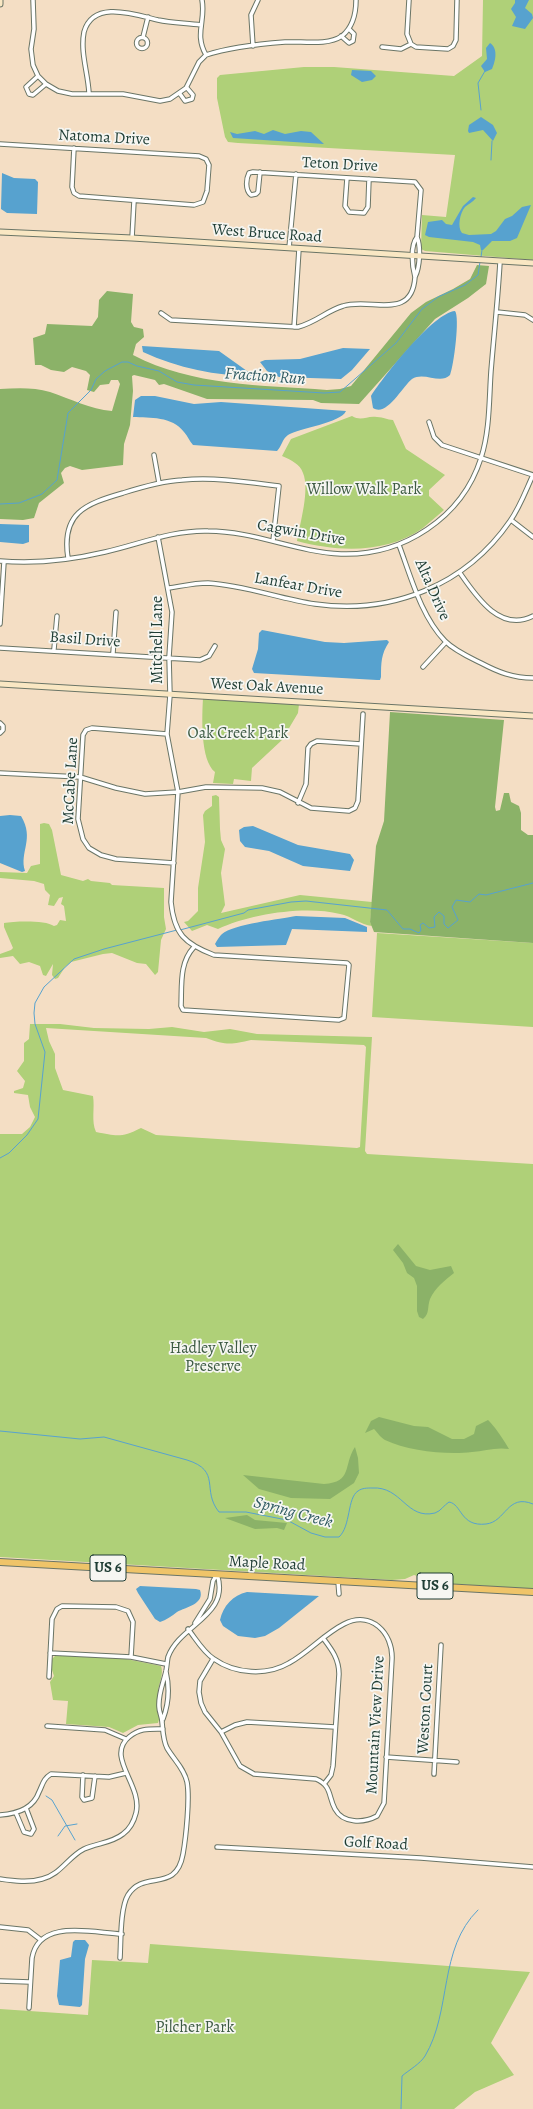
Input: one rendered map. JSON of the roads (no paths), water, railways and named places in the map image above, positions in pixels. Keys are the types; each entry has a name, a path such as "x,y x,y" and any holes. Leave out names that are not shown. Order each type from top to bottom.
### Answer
{"main road":[{"name":"Maple Road","path":"0,1562 533,1592"}],"street":[{"path":"33,0 34,29 31,55 38,76 46,84 58,91 72,94 123,94 160,101 180,94 187,88 199,62 206,55 283,42 325,41 341,36 349,29 356,10 356,0"},
{"path":"202,0 203,14 199,37 201,46 206,55"},
{"path":"253,46 251,15 258,0"},
{"path":"409,0 407,34 411,44 416,47 448,49 453,46 456,40 458,0"},
{"path":"89,93 88,77 83,52 84,32 88,21 94,14 104,8 118,7 148,17 201,25"},
{"path":"143,37 148,17"},
{"path":"341,36 349,43 353,41 354,34 349,29"},
{"path":"382,47 401,49 411,44"},
{"path":"38,76 26,87 29,94 33,95 46,84"},
{"path":"180,94 185,101 192,99 193,95 187,88"},
{"name":"Natoma Drive","path":"0,144 199,156 206,159 209,168 208,191 203,202 194,205 134,201"},
{"path":"74,148 72,187 76,195 82,197 134,201 132,238"},
{"path":"260,172 258,192 251,195 247,189 249,173 260,172"},
{"name":"Teton Drive","path":"260,172 412,181 418,184 421,190 417,237 414,241 416,256"},
{"path":"289,248 296,174"},
{"path":"347,178 345,206 349,212 356,213 364,213 368,208 369,179"},
{"name":"West Bruce Road","path":"0,232 132,238 533,263"},
{"path":"294,327 299,249"},
{"path":"161,313 171,320 294,327 310,324 343,305 359,303 389,305 399,304 414,290 416,256"},
{"name":"Cagwin Drive","path":"2,561 32,562 106,552 175,533 209,531 273,541 340,554 375,552 399,545 418,536 448,512 461,496 481,458 488,421 500,262"},
{"path":"497,312 525,315 533,320"},
{"path":"429,422 434,438 442,445 533,475"},
{"path":"154,455 159,483"},
{"name":"Lanfear Drive","path":"169,588 202,584 224,585 314,604 353,607 393,602 418,595 460,573 479,557 511,520 533,475"},
{"path":"68,558 66,543 69,527 86,506 99,500 159,483 181,480 221,479 279,486 273,541"},
{"path":"511,520 533,537"},
{"name":"Mitchell Lane","path":"158,537 169,588 172,612 169,657 170,695 167,734 178,792 171,902 172,916 184,940 194,947"},
{"name":"Alta Drive","path":"399,545 418,595 434,628 446,642 463,654 501,674 533,678"},
{"path":"0,624 2,561"},
{"path":"460,573 487,608 510,620 522,621 533,616"},
{"path":"113,654 116,612"},
{"path":"54,649 57,616"},
{"path":"423,667 446,642"},
{"name":"Basil Drive","path":"0,648 54,649 200,660 209,656 215,646"},
{"name":"West Oak Avenue","path":"0,684 170,695 356,704 533,716"},
{"path":"356,704 363,714"},
{"path":"0,774 80,777 145,794 178,792 206,787 262,788 280,792 298,803 318,809 349,811 355,808 358,800 363,714 371,705"},
{"path":"0,723 3,726 3,730 0,733"},
{"name":"McCabe Lane","path":"167,734 92,728 86,730 83,735 78,819 79,830 89,848 101,855 116,859 174,863"},
{"path":"298,803 306,784 308,748 311,744 317,741 361,744"},
{"path":"194,947 214,955 347,963 349,965 344,1018 339,1020 189,1012 183,1010 181,1006 182,973 186,958 194,947"},
{"path":"194,1624 210,1599 213,1581 217,1574"},
{"path":"162,1720 169,1695 166,1664 174,1644 194,1624 208,1616 215,1604 219,1581 217,1574"},
{"path":"338,1581 338,1594"},
{"path":"49,1677 54,1613 57,1608 69,1604 116,1608 128,1611 133,1622 131,1657"},
{"name":"Mountain View Drive","path":"323,1638 345,1623 357,1620 370,1622 384,1631 392,1650 384,1802 377,1816 370,1820 351,1821 338,1814 334,1808 330,1792 324,1784"},
{"path":"188,1629 214,1659 236,1670 257,1672 268,1671 289,1663 323,1638 334,1652 339,1671 333,1766 331,1775 324,1784 311,1778 257,1774 246,1771 237,1762 221,1732 205,1712 199,1692 200,1681 214,1659"},
{"name":"Weston Court","path":"434,1774 441,1645"},
{"path":"50,1652 131,1657 166,1664"},
{"path":"120,1958 127,1896 133,1888 148,1881 166,1880 174,1875 178,1870 182,1858 187,1782 180,1766 166,1746 159,1707 160,1688 166,1672"},
{"path":"221,1732 235,1725 247,1722 335,1727"},
{"path":"47,1726 105,1730 126,1739"},
{"path":"0,1878 31,1881 49,1877 58,1872 80,1852 114,1840 124,1833 132,1822 137,1806 134,1788 126,1773 120,1754 126,1739 136,1730 146,1728 163,1729"},
{"path":"386,1757 457,1762"},
{"path":"0,1815 16,1813 26,1808 36,1800 42,1782 51,1774 116,1777 126,1773"},
{"path":"83,1775 82,1797 84,1800 89,1801 92,1798 95,1776"},
{"path":"16,1813 24,1832 30,1834 34,1829 26,1808"},
{"name":"Golf Road","path":"217,1847 421,1858 533,1867"},
{"path":"0,1928 28,1930 41,1940"},
{"path":"29,2008 32,1954 41,1940 53,1933 62,1931 122,1934"},
{"path":"0,1981 30,1982"}],"water":[{"path":"515,0 529,0 525,8 532,14 533,18 525,29 512,26 516,17 511,9 515,3"},
{"path":"490,43 493,45 495,51 495,58 492,69 485,72 481,66 487,59 486,48"},
{"path":"352,70 371,71 376,76 372,80 362,82 351,75"},
{"path":"481,117 493,125 497,133 493,141 483,130 469,133 468,131 469,125"},
{"path":"273,130 285,134 301,131 311,132 324,144 233,138 230,132 237,134 255,131 264,134"},
{"path":"2,173 14,178 35,179 38,182 37,214 7,213 1,209"},
{"path":"473,197 476,198 465,207 461,216 459,224 462,233 469,235 491,234 496,231 505,219 512,216 522,207 531,205 517,238 510,241 492,241 483,250 481,250 480,245 473,242 429,237 425,235 428,222 442,220 446,224 452,225 463,206"},
{"path":"455,311 457,322 456,342 450,375 442,379 422,376 412,379 389,405 378,410 373,408 371,396 397,361 434,322 446,314"},
{"path":"142,346 219,351 254,376 211,373 183,367 143,352"},
{"path":"343,348 370,349 352,370 341,379 279,377 267,371 260,362 265,360 300,359"},
{"path":"141,396 155,396 194,404 221,402 346,411 343,415 336,419 293,432 284,438 277,451 193,445 179,427 167,420 133,417 135,400"},
{"path":"0,524 29,525 29,542 23,544 0,542"},
{"path":"262,630 325,642 344,643 387,640 389,642 386,646 381,663 380,680 254,673 252,669 258,649 259,633"},
{"path":"0,816 21,816 27,832 24,858 25,871 22,872 0,863"},
{"path":"253,826 298,845 350,854 354,860 350,871 303,866 269,851 245,847 240,841 239,830 244,827"},
{"path":"296,916 345,918 367,927 367,932 292,929 286,945 217,947 215,944 222,934 236,927"},
{"path":"140,1586 196,1589 200,1590 201,1595 200,1599 194,1604 160,1622 155,1619 138,1593 136,1589"},
{"path":"242,1593 319,1596 279,1628 265,1636 255,1638 238,1636 223,1626 220,1620 221,1615 229,1602"},
{"path":"75,1940 85,1940 89,1945 85,1959 82,2005 80,2007 59,2005 57,1996 60,1960 71,1957 73,1942"}],"waterway":[{"path":"481,110 478,83 485,71"},
{"path":"491,160 492,141"},
{"name":"Fraction Run","path":"481,257 482,250"},
{"name":"Fraction Run","path":"0,504 19,503 42,494 57,480 68,413 91,390 96,379 105,371 122,362 128,362 137,366 159,371 177,382 194,385 324,393 340,392 396,343 422,309 438,297 465,285 478,275 480,262"},
{"path":"180,930 244,913 248,910 291,902 306,901 387,910 403,929 410,929 419,933 421,930 420,925 423,923 429,928 435,927 434,917 439,912 444,916 444,924 448,928 458,920 452,907 456,900 470,902 479,894 486,895 533,883"},
{"path":"0,1158 9,1153 27,1135 38,1119 45,1052 35,1024 34,1013 35,1003 44,987 74,959 104,949 177,930"},
{"name":"Spring Creek","path":"0,1431 80,1439 104,1437 187,1460 198,1464 208,1475 211,1496 219,1512 246,1512 287,1520 311,1533 325,1537 339,1537 343,1532 352,1500 360,1490 365,1488 382,1489 390,1492 410,1508 425,1514 435,1513 449,1502 457,1507 466,1519 477,1524 493,1522 507,1509 518,1502 533,1504"},
{"path":"46,1796 52,1800 75,1840"},
{"path":"58,1836 65,1826 77,1824"},
{"path":"401,2109 402,2076 425,2056 439,2020 451,1961 457,1943 465,1926 478,1910"}],"park label":[{"name":"Willow Walk Park","path":"364,490"},
{"name":"Oak Creek Park","path":"238,734"},
{"name":"Hadley Valley Preserve","path":"213,1358"},
{"name":"Pilcher Park","path":"195,2028"}]}
